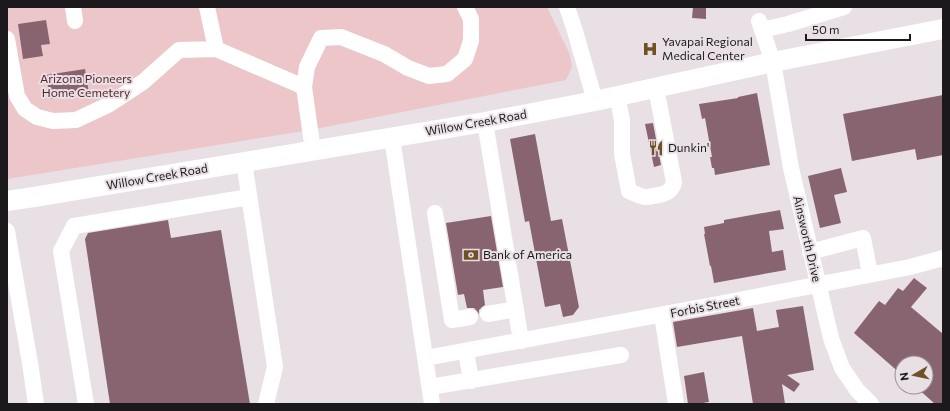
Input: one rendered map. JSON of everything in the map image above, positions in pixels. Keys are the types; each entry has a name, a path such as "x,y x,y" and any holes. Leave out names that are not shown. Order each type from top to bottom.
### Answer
{"main road":[{"name":"Willow Creek Road","path":"7,201 485,122 595,101 773,62 943,29"}],"street":[{"path":"208,7 216,49"},
{"path":"313,151 304,87 307,67 321,38 341,37 384,54 408,68 429,76 447,74 465,59 471,41 471,19 465,7"},
{"path":"567,7 576,31 595,101"},
{"name":"Ainsworth Drive","path":"844,7 788,24 761,25 773,62 791,168 831,338 842,368 857,390 871,404"},
{"path":"7,39 17,96 25,109 37,117 54,121 76,120 108,105 143,82 179,50 216,49 304,87"},
{"path":"617,96 622,120 622,154 629,191 644,197 665,194 670,191 674,182 656,88"},
{"path":"485,122 522,341"},
{"path":"392,138 432,404"},
{"path":"244,162 275,367 266,404"},
{"path":"86,404 62,251 74,226 249,197"},
{"path":"435,213 452,320 470,317"},
{"path":"7,231 36,404"},
{"path":"810,252 863,238 870,274"},
{"name":"Forbis Street","path":"426,358 818,285 910,267 943,258"},
{"path":"488,314 516,309"},
{"path":"662,315 676,404"},
{"path":"466,351 471,381"},
{"path":"430,387 621,355"}],"green space":[{"name":"Arizona Pioneers Home Cemetery","path":"7,7 547,7 570,55 572,67 566,80 310,130 7,179"}],"building":[{"path":"693,7 706,7 706,19 692,18"},
{"path":"46,20 50,44 41,45 43,56 23,59 18,24"},
{"path":"85,69 89,93 50,99 46,75"},
{"path":"757,93 770,165 715,175 710,157 712,157 705,118 702,119 699,104 738,98"},
{"path":"943,95 943,155 917,160 915,149 852,161 843,114"},
{"path":"653,123 661,165 654,167 645,124"},
{"path":"535,134 551,221 562,219 579,307 573,315 563,317 560,304 545,307 529,221 525,222 510,139"},
{"path":"841,168 847,192 834,195 841,223 820,228 808,176"},
{"path":"780,210 784,229 769,231 772,252 783,250 786,270 714,283 704,234 704,227 724,223 724,220"},
{"name":"Bank of America","path":"491,216 503,287 483,290 485,305 479,310 479,314 474,308 467,308 464,294 458,295 446,223"},
{"path":"168,220 171,238 221,230 250,404 110,404 85,239 88,233"},
{"path":"914,278 927,288 911,307 943,334 943,404 935,404 925,395 934,395 934,355 894,355 894,368 854,333 879,301 885,305 898,288 903,291"},
{"path":"803,306 814,370 787,375 800,384 794,392 782,384 785,404 753,404 742,336 677,347 673,322 753,308 757,331 779,327 776,310"},
{"path":"704,372 709,402 688,404 684,376"}],"place":[{"name":"Yavapai Regional Medical Center","path":"650,49"},
{"name":"Dunkin'","path":"656,148"},
{"name":"Bank of America","path":"471,255"}]}
